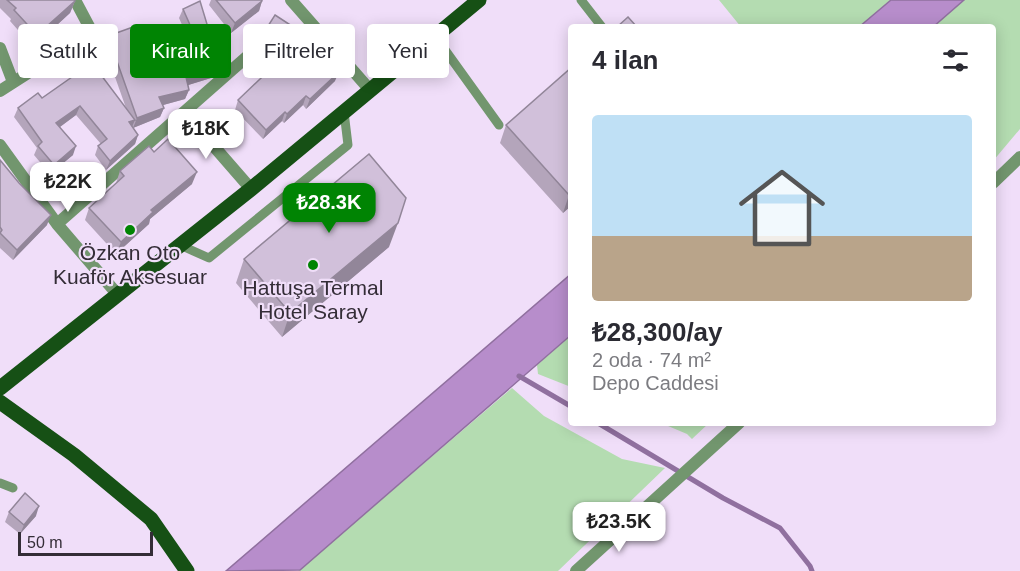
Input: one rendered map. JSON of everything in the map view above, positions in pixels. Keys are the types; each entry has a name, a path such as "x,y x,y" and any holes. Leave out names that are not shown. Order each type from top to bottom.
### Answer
{"main road":[{"path":"449,25 479,0"},
{"path":"0,388 251,189 384,78"},
{"path":"0,402 74,455 151,519 184,565"}],"street":[{"path":"0,91 92,33 75,0"},
{"path":"291,0 370,90"},
{"path":"0,48 13,82"},
{"path":"57,224 243,60"},
{"path":"184,112 251,189"},
{"path":"0,146 57,224 118,295"},
{"path":"996,180 1020,157"},
{"path":"576,571 736,426"}],"lane":[{"path":"581,0 600,24"},
{"path":"449,55 499,125"},
{"path":"180,245 209,258 330,160 348,145 344,112"},
{"path":"0,483 13,488"}],"green space":[{"path":"719,0 891,0 863,24 739,24"},
{"path":"964,0 1020,0 1020,129 996,157 996,24 936,24"},
{"path":"568,338 568,386 538,374 537,365"},
{"path":"512,388 544,416 622,459 665,468 558,571 298,571"},
{"path":"668,426 706,426 692,439 687,434"}],"shaded area":[{"path":"891,0 964,0 936,24 863,24"},
{"path":"568,277 568,338 300,570 226,571"}],"building":[{"path":"7,0 75,1 49,24 27,24 14,10 16,8"},
{"path":"216,0 262,0 262,1 235,23"},
{"path":"200,1 207,24 190,24 183,9"},
{"path":"275,15 289,24 269,24"},
{"path":"628,17 634,24 620,24"},
{"path":"130,28 130,78 186,78 189,90 159,97 164,108 137,118 118,64 118,32"},
{"path":"568,71 568,194 506,125"},
{"path":"71,78 103,78 135,120 129,122 138,135 110,161 98,146 107,139 80,106 56,123 76,146 54,165 38,146 42,142 18,108 38,93 42,98"},
{"path":"261,78 333,78 310,99 306,96 266,130 238,100"},
{"path":"168,139 197,172 151,210 153,212 121,242 89,208 124,176 120,171 149,146 154,152"},
{"name":"Hattuşa Termal Hotel Saray","path":"369,154 406,198 398,223 290,313 244,259"},
{"path":"0,160 51,215 17,250 0,233 2,230 0,227"},
{"path":"25,493 39,506 24,525 9,512"}],"waterway":[{"path":"519,376 568,405"},
{"path":"603,426 723,498 780,528 812,571"}],"place":[{"name":"Özkan Oto Kuaför Aksesuar","path":"130,230"},
{"name":"Hattuşa Termal Hotel Saray","path":"313,265"}]}
